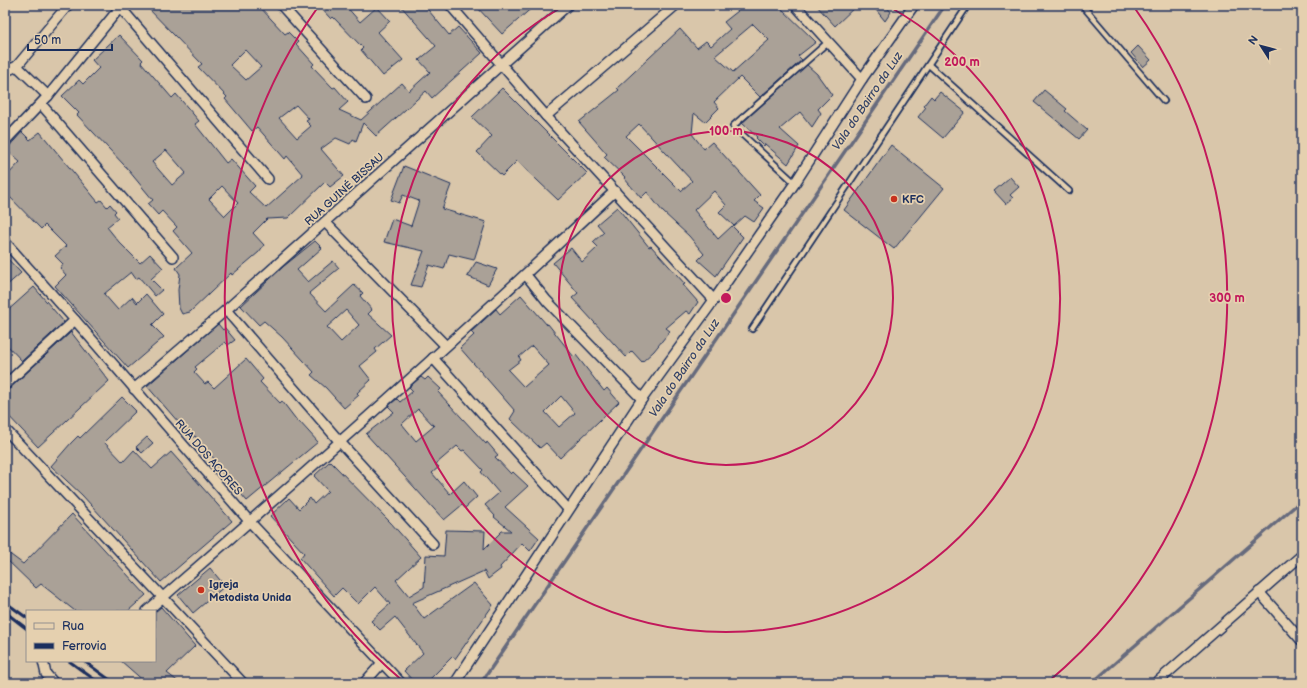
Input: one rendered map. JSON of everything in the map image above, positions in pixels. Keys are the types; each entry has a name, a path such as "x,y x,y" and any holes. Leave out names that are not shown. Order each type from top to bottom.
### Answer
{"street":[{"path":"5,65 11,68 18,66 68,5"},
{"path":"281,5 366,99"},
{"path":"450,5 501,66 714,300"},
{"name":"RUA GUINÉ BISSAU","path":"134,389 226,310 568,5"},
{"path":"546,116 676,5"},
{"path":"795,5 862,79"},
{"path":"455,683 568,509 642,400 714,300 795,183 862,79 914,5"},
{"path":"5,141 48,96 121,6 268,179"},
{"path":"18,66 48,96"},
{"path":"41,104 174,257"},
{"path":"148,610 340,442 526,275 615,191"},
{"path":"325,222 446,346"},
{"name":"RUA DOS AÇORES","path":"5,242 75,320 250,522 401,683"},
{"path":"526,275 547,301 642,400"},
{"path":"226,310 340,442 433,544"},
{"path":"5,385 75,320"},
{"path":"433,358 568,509"},
{"path":"5,429 243,683"},
{"path":"1156,683 1302,555"},
{"path":"1259,592 1302,641"},
{"path":"43,662 46,674 54,683"},
{"path":"364,683 382,663"}],"lane":[{"path":"752,329 968,5"},
{"path":"1082,5 1164,101"},
{"path":"795,183 733,126 828,42"},
{"path":"929,65 1069,191"}],"building":[{"path":"145,5 258,5 285,34 288,32 298,42 296,44 314,64 312,66 333,88 335,87 348,102 339,110 361,120 402,83 409,91 430,72 419,60 436,46 400,5 424,5 449,35 458,27 482,53 432,98 426,91 376,136 363,123 356,141 353,139 350,144 336,138 321,149 344,176 330,187 325,182 288,218 267,219 253,233 264,245 259,252 232,275 231,273 190,312 182,314 179,308 178,290 180,274 176,268 192,253 173,231 177,227 162,211 158,215 148,204 153,200 124,165 77,115 79,113 62,96 79,80 83,84 99,68 92,60 119,35 143,60 141,62 172,98 176,94 199,121 195,124 226,163 231,159 255,186 249,192 266,208 303,175 287,156 285,159 257,127 252,131 225,99 227,97 198,67 202,64","holes":["245,50 261,67 246,80 230,65","296,105 309,119 306,121 311,126 297,138 279,118","166,150 186,173 172,185 152,162","222,186 238,203 225,216 209,199"]},
{"path":"318,5 345,5 360,22 377,7 390,21 378,32 403,60 383,76 361,50 363,48 333,17 331,19"},
{"path":"475,5 535,5 502,34"},
{"path":"733,5 778,5 816,42 798,56 802,60 760,97 740,77 714,102 719,108 705,122 694,113 692,134 704,149 712,142 760,195 754,201 764,208 754,222 745,216 734,226 719,212 726,205 714,191 694,210 718,239 732,226 743,237 716,276 698,260 704,254 689,236 663,212 647,192 641,198 624,178 625,177 604,157 607,154 579,122 619,90 617,88 680,29 697,48 706,41 711,46 730,29 724,22 738,11","holes":["753,24 769,40 733,72 715,56","639,124 692,181 681,191 626,136"]},
{"path":"816,5 857,5 835,26"},
{"path":"872,5 885,5 891,12 885,21"},
{"path":"1138,46 1151,60 1143,67 1131,53"},
{"path":"807,65 817,74 832,95 818,109 821,113 812,127 800,112 780,129 799,146 788,164 765,144 764,146 742,123"},
{"path":"502,88 587,173 558,200 517,161 502,176 477,152 492,136 472,117"},
{"path":"1044,90 1067,109 1065,111 1087,130 1079,139 1034,102"},
{"path":"940,92 965,112 943,138 918,117 926,107 924,105 931,96 934,99"},
{"path":"22,132 30,140 40,132 98,202 101,200 107,207 110,204 116,211 114,213 118,218 107,227 119,242 140,263 150,254 163,268 151,279 162,290 155,296 139,277 136,279 131,272 104,294 118,310 132,297 137,303 146,294 163,314 152,325 164,337 128,368 55,286 66,275 60,268 63,264 55,256 66,246 45,225 41,229 5,192 5,178 20,162 6,150"},
{"name":"KFC","path":"891,145 944,188 894,249 844,210"},
{"path":"404,166 451,185 442,209 486,222 474,260 449,254 444,269 429,265 421,287 411,285 424,251 384,242 392,219 411,226 419,201 403,195 399,203 391,200"},
{"path":"1010,177 1019,187 1010,195 1013,198 1006,204 994,191"},
{"path":"617,207 649,247 651,246 685,284 683,285 698,302 690,314 686,311 666,328 670,331 654,351 642,362 632,351 626,357 572,298 578,293 553,263 571,248 582,262 598,247 593,242 604,232 597,224"},
{"path":"315,241 322,248 297,270 308,282 333,261 339,268 309,293 326,311 354,285 363,293 360,296 372,310 368,314 391,335 375,349 377,352 360,366 371,380 357,393 359,395 344,408 326,388 311,375 314,372 282,337 264,321 259,325 241,306 284,266","holes":["346,310 359,325 341,342 327,327"]},
{"path":"5,256 21,273 5,287"},
{"path":"476,262 497,269 488,285 467,276"},
{"path":"34,287 64,322 22,361 5,343 5,313"},
{"path":"521,295 547,325 548,324 574,357 576,355 604,391 607,388 619,402 560,458 546,443 540,448 510,419 515,411 460,348 474,335 471,332 496,309 500,314","holes":["532,346 549,365 524,387 508,370 521,360 519,357","561,396 575,413 559,427 545,412"]},
{"path":"218,324 223,330 225,328 235,340 228,345 225,342 195,367 197,369 194,372 205,384 208,382 214,388 246,359 263,379 260,382 280,403 282,401 298,422 299,421 318,442 247,501 213,462 215,460 195,436 192,438 147,386"},
{"path":"71,332 109,381 38,447 5,412 5,391"},
{"path":"421,377 425,380 428,377 441,389 438,392 498,455 495,457 511,474 513,472 528,486 505,507 539,538 530,551 522,543 500,567 501,569 488,579 484,571 412,603 424,619 474,583 493,605 455,659 453,656 426,683 415,683 404,671 423,653 395,617 380,630 371,621 390,604 375,587 358,604 342,588 334,596 300,558 304,553 270,516 289,498 299,509 310,498 314,504 328,491 314,476 330,461 391,523 421,557 396,580 409,596 424,587 426,555 444,556 446,530 485,531 484,549 502,531 511,531 494,517 495,516 485,505 499,493 481,472 483,470 464,450 462,451 457,446 436,464 439,467 432,473 450,494 464,481 477,497 465,508 462,505 444,520 366,434 394,412 388,406 397,399 400,402 413,391 409,387","holes":["418,409 434,426 416,441 402,424"]},
{"path":"122,397 136,411 104,442 123,462 134,450 152,469 171,452 232,521 161,582 82,495 51,466 78,436 80,438"},
{"path":"147,437 153,443 142,453 136,447"},
{"path":"72,514 146,595 129,610 74,610 41,584 36,588 5,558 7,552 23,564"},
{"name":"Igreja Metodista Unida","path":"210,568 225,586 193,613 178,595"},
{"path":"161,607 195,646 167,673 180,683 146,683 122,662 156,662 156,611"}],"waterway":[{"name":"Vala do Bairro da Luz","path":"481,683 945,5"},
{"path":"1092,683 1302,500"}],"railway":[{"path":"5,602 26,617"},
{"path":"5,612 26,628"},
{"path":"70,662 99,683"},
{"path":"85,662 114,683"}],"place":[{"name":"KFC","path":"894,199"},
{"name":"Igreja Metodista Unida","path":"201,590"}]}
